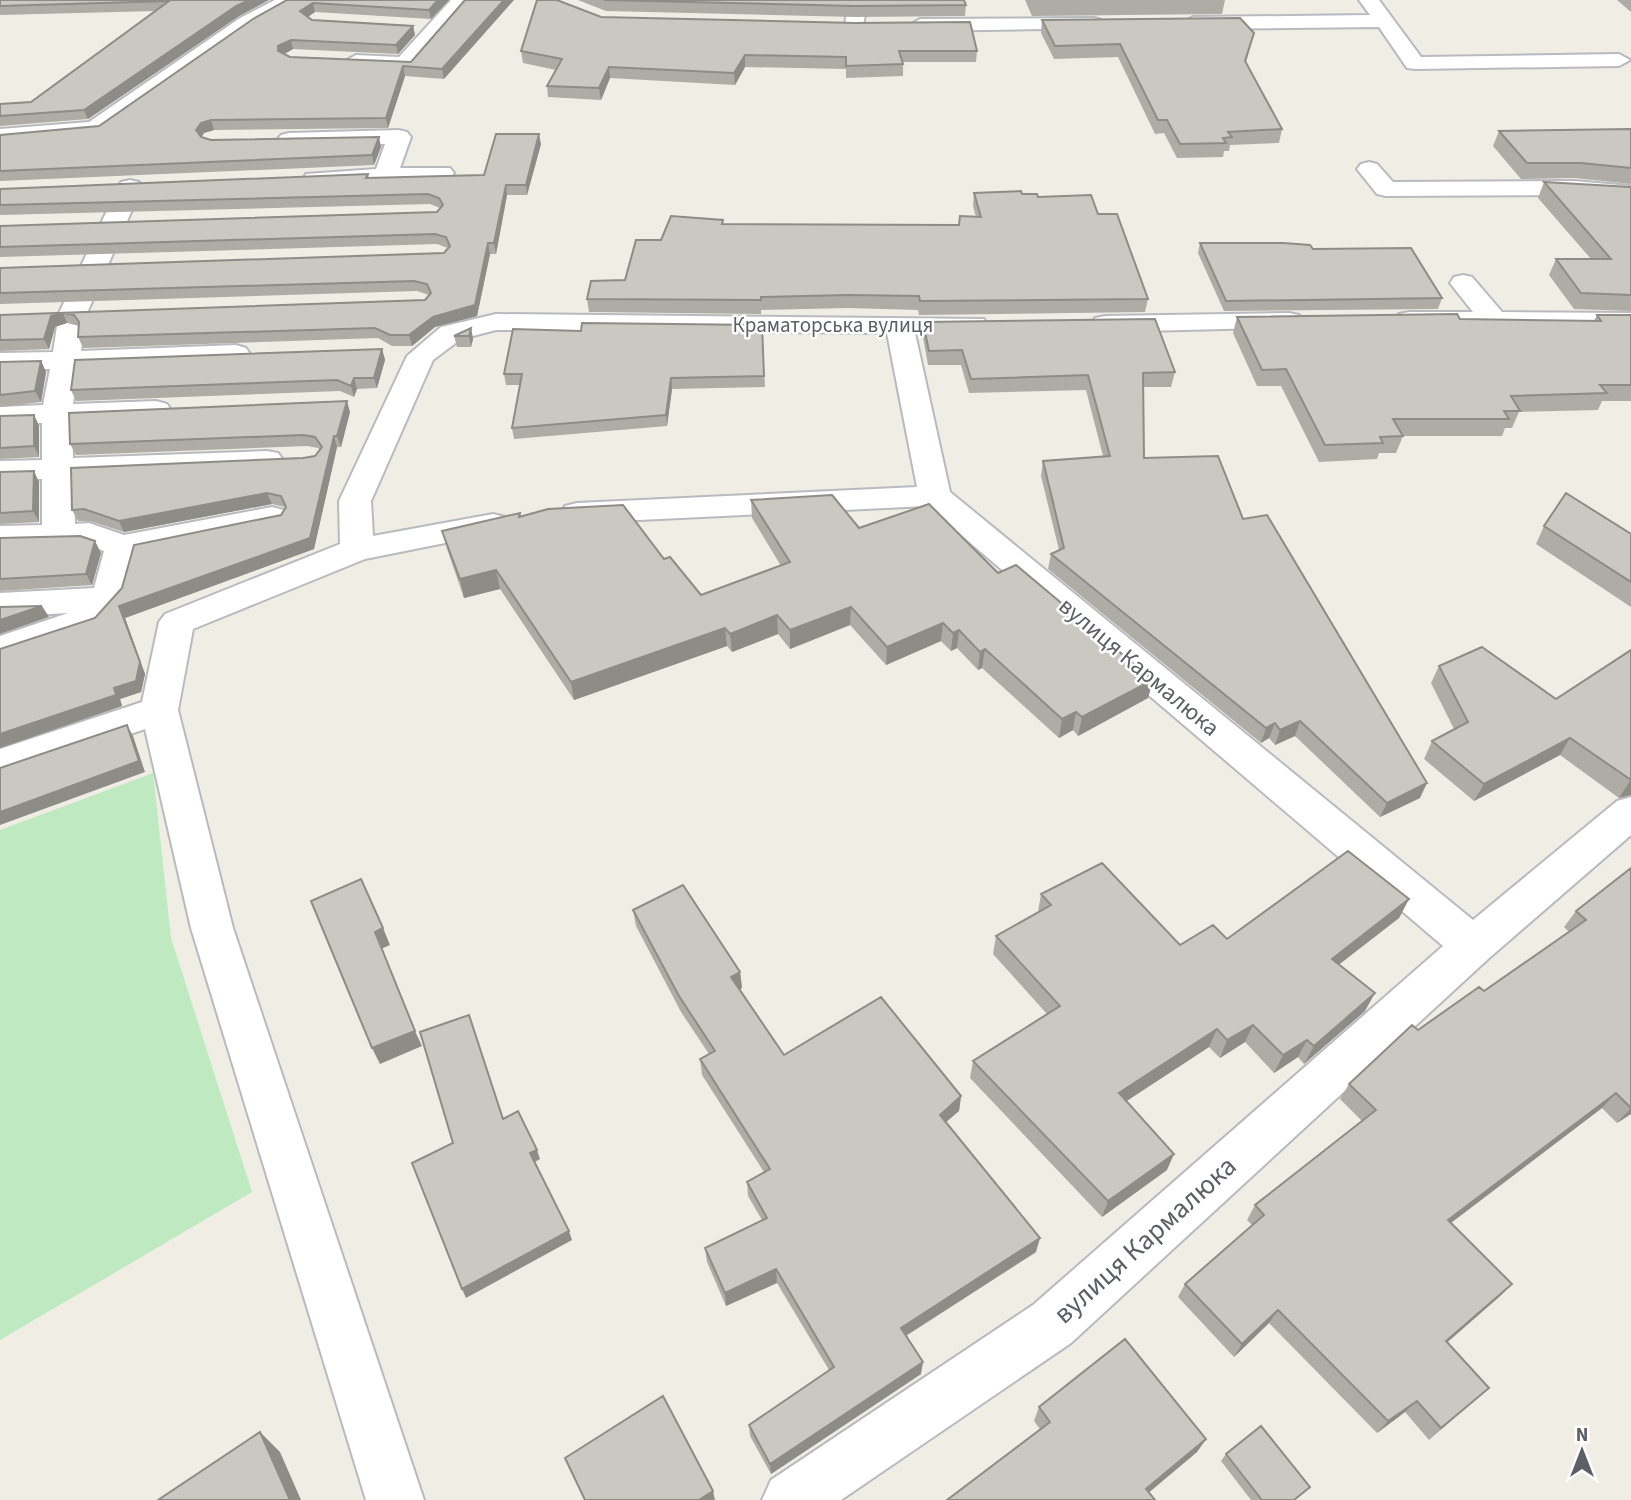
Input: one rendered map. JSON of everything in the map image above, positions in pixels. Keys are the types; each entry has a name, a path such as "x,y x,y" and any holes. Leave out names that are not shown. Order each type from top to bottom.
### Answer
{"street":[{"path":"0,136 95,128 247,22 290,0"},
{"path":"331,60 405,64 462,0"},
{"path":"858,0 848,26 1114,24"},
{"path":"1369,0 1415,63 1619,61"},
{"path":"1222,5 1251,23"},
{"path":"1169,23 1385,21"},
{"path":"410,26 438,28"},
{"path":"265,140 399,137 386,175"},
{"path":"1369,169 1386,189 1574,188 1631,193"},
{"path":"291,180 442,173"},
{"path":"59,534 57,414 63,360 74,313 130,187"},
{"path":"1463,283 1493,319"},
{"path":"1382,320 1631,321"},
{"path":"1079,324 1313,321"},
{"name":"Краматорська вулиця","path":"357,550 355,501 421,356 451,333 496,322 996,325"},
{"path":"395,1500 212,928 159,710 177,622 357,550 534,516 935,496 900,326"},
{"path":"0,362 269,353"},
{"path":"0,416 178,409"},
{"path":"0,471 293,459"},
{"name":"вулиця Кармалюка","path":"935,496 1472,946"},
{"path":"0,537 89,534 122,546 272,517"},
{"path":"0,649 87,619 108,599 122,546"},
{"path":"0,605 108,599"},
{"path":"0,764 159,710"},
{"name":"вулиця Кармалюка","path":"791,1500 1052,1324 1472,946 1631,812"}],"green space":[{"path":"153,773 171,938 252,1192 0,1340 0,830"}],"building":[{"path":"0,0 249,0 236,6 84,110 0,116 0,104 31,102 169,1 0,6"},
{"path":"287,0 438,0 429,10 313,3 300,11 312,20 413,26 396,45 291,40 278,46 278,51 290,57 411,62 465,0 504,0 442,69 403,66 386,118 211,120 201,123 196,130 201,137 211,140 379,137 372,155 0,171 0,135 99,126 253,19"},
{"path":"537,0 557,0 601,17 855,23 970,22 977,51 899,51 903,64 846,66 846,57 745,55 734,73 609,67 599,88 547,86 562,59 521,51"},
{"path":"604,0 964,0 966,5 855,6"},
{"path":"1240,18 1254,33 1245,61 1282,129 1228,132 1232,137 1223,138 1226,143 1180,144 1167,120 1158,120 1120,44 1055,46 1042,20"},
{"path":"1631,129 1631,168 1581,163 1527,163 1499,131"},
{"path":"496,134 539,134 526,185 506,185 494,243 488,243 475,305 433,317 409,335 390,335 375,328 78,337 79,322 74,315 63,313 51,316 44,339 0,340 0,315 425,300 431,293 427,284 414,281 0,293 0,268 444,253 450,246 446,237 435,234 0,247 0,226 437,212 443,205 439,198 428,194 0,205 0,189 368,174 366,178 484,175"},
{"path":"1544,182 1631,187 1631,295 1581,293 1556,259 1611,259"},
{"path":"1021,191 1022,194 1037,194 1038,197 1091,195 1098,214 1117,214 1148,299 920,301 919,296 848,295 761,297 761,300 587,299 591,281 625,280 636,240 661,240 671,216 723,220 722,224 959,225 960,216 981,217 974,193"},
{"path":"1200,243 1283,243 1310,245 1313,249 1411,248 1442,298 1226,301"},
{"path":"1457,314 1460,319 1601,321 1597,315 1631,315 1631,385 1600,385 1607,393 1511,396 1520,411 1504,411 1509,419 1393,419 1403,436 1380,437 1383,443 1325,445 1286,369 1262,370 1237,317"},
{"path":"1155,319 1175,372 1143,373 1144,458 1218,456 1243,519 1267,515 1427,783 1387,803 1300,721 1280,730 1275,723 1266,728 1051,554 1064,548 1043,461 1110,456 1088,375 971,379 962,350 929,351 923,322"},
{"path":"582,323 762,325 764,376 671,378 666,415 512,428 522,374 504,374 513,329 581,331"},
{"path":"471,328 469,336 454,336"},
{"path":"382,349 374,378 354,378 351,386 337,380 71,390 75,360"},
{"path":"41,361 35,391 0,395 0,362"},
{"path":"347,401 337,436 334,436 310,538 119,606 140,662 136,681 114,688 116,695 0,734 0,649 95,618 122,588 134,545 281,515 286,507 281,496 267,493 119,521 84,509 72,510 71,468 303,458 315,456 322,447 315,437 303,435 70,444 69,413"},
{"path":"34,415 34,446 0,448 0,416"},
{"path":"34,471 33,511 0,513 0,472"},
{"path":"1566,493 1631,534 1631,582 1544,526"},
{"path":"832,495 859,528 929,504 998,573 1016,565 1153,680 1082,717 1076,712 1062,719 985,649 980,652 959,630 953,633 943,623 887,647 851,607 790,630 777,615 730,634 725,628 571,682 496,570 460,579 442,531 520,513 519,517 548,509 623,505 664,559 670,557 701,595 790,562 751,500"},
{"path":"80,536 95,541 86,574 0,579 0,538"},
{"path":"42,606 0,620 0,607"},
{"path":"1482,647 1556,699 1631,650 1631,780 1570,738 1484,784 1432,741 1468,722 1439,666"},
{"path":"127,725 139,761 0,812 0,768"},
{"path":"1348,851 1409,899 1332,959 1375,993 1314,1046 1307,1040 1283,1055 1253,1025 1227,1040 1217,1029 1119,1093 1174,1154 1108,1201 973,1061 1060,1006 996,936 1051,905 1041,894 1102,863 1180,945 1213,925 1227,939"},
{"path":"1631,868 1631,1108 1616,1093 1448,1220 1512,1284 1446,1341 1489,1388 1441,1428 1417,1401 1388,1421 1278,1310 1242,1344 1185,1284 1264,1215 1255,1205 1376,1110 1349,1084 1412,1025 1418,1030 1479,987 1484,991 1586,920 1576,911"},
{"path":"361,879 383,928 375,932 415,1031 372,1048 311,901"},
{"path":"683,885 740,972 731,977 784,1055 881,997 961,1096 940,1115 1040,1238 901,1328 923,1362 770,1464 749,1425 834,1367 776,1269 725,1293 705,1248 767,1218 747,1182 770,1169 700,1059 715,1051 679,996 633,910"},
{"path":"469,1015 503,1119 518,1111 537,1150 530,1153 569,1231 462,1289 412,1163 453,1143 420,1032"},
{"path":"1125,1339 1206,1439 1146,1489 1155,1500 947,1500 1050,1422 1039,1407"},
{"path":"663,1396 713,1491 699,1500 585,1500 565,1458"},
{"path":"1261,1426 1310,1487 1294,1500 1262,1500 1226,1454"},
{"path":"260,1432 290,1500 158,1500"}]}
